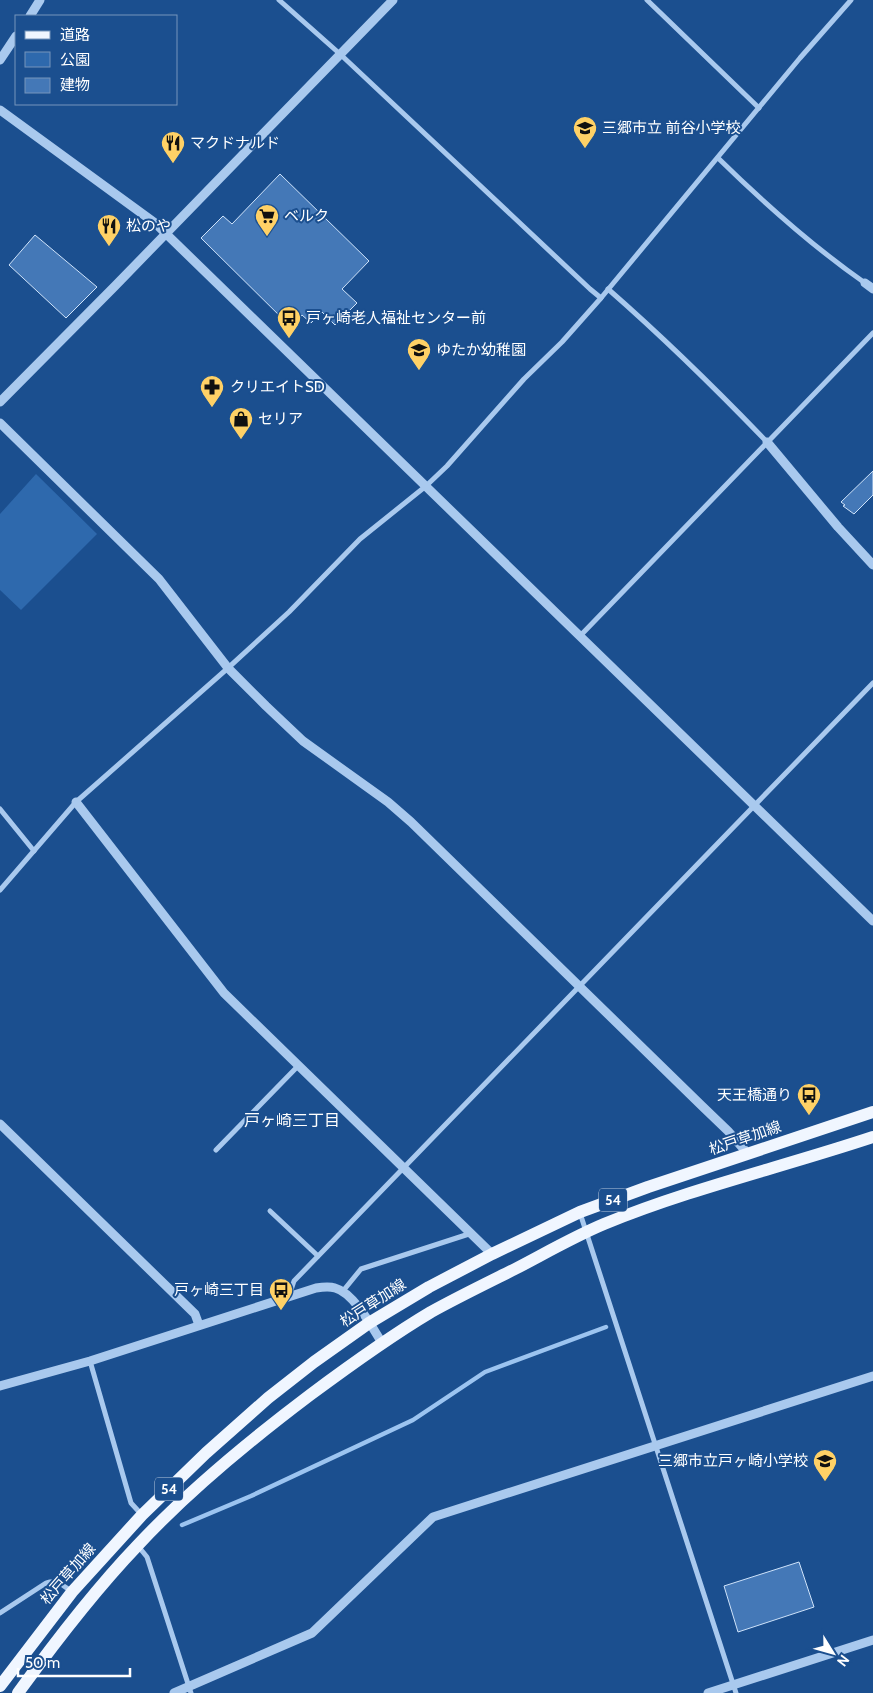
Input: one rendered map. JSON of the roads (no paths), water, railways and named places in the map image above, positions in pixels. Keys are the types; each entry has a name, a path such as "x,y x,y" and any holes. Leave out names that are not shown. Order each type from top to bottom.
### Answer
{"main road":[{"name":"松戸草加線","path":"0,1686 72,1592 142,1515 206,1453 268,1398 369,1323 429,1287 492,1254 580,1212 873,1112"},
{"name":"54","path":"18,1693 57,1640 137,1545 232,1456 292,1408 382,1343 430,1313 586,1232 653,1205 715,1184 873,1138"}],"street":[{"path":"31,15 40,0"},
{"path":"279,0 340,54 601,298"},
{"path":"0,402 393,0"},
{"path":"647,0 759,108"},
{"path":"0,890 76,802 289,612 360,539 426,486 447,466 507,398 562,342 601,298 851,0"},
{"path":"0,60 15,38"},
{"path":"0,110 155,223 873,921"},
{"path":"718,158 803,236 873,289"},
{"path":"608,289 652,327 767,442 838,527 873,565"},
{"path":"580,636 873,332"},
{"path":"0,423 159,579 228,668 303,741 388,802 411,822 728,1131 748,1154"},
{"path":"289,1297 294,1281 873,683"},
{"path":"76,802 224,993 492,1254"},
{"path":"0,808 34,851"},
{"path":"216,1150 298,1066"},
{"path":"0,1124 195,1314 199,1325"},
{"path":"270,1211 318,1256"},
{"path":"580,1212 735,1689"},
{"path":"344,1291 361,1269 472,1233"},
{"path":"0,1386 90,1361 316,1288 335,1287 344,1291 354,1302 382,1343"},
{"path":"90,1361 131,1503 142,1515"},
{"path":"174,1693 190,1690 312,1633 433,1517 873,1376"},
{"path":"137,1545 147,1557 190,1690"},
{"path":"0,1613 52,1581 57,1582 72,1592"},
{"path":"708,1693 735,1689 873,1640"}],"waterway":[{"path":"182,1525 251,1496 413,1420 485,1372 606,1327"}],"place":[{"name":"三郷市立 前谷小学校","path":"585,149"},
{"name":"マクドナルド","path":"173,164"},
{"name":"ベルク","path":"267,237"},
{"name":"松のや","path":"109,247"},
{"name":"戸ヶ崎老人福祉センター前","path":"289,339"},
{"name":"ゆたか幼稚園","path":"419,371"},
{"name":"クリエイトSD","path":"212,408"},
{"name":"セリア","path":"241,440"},
{"name":"天王橋通り","path":"809,1116"},
{"name":"戸ヶ崎三丁目","path":"281,1311"},
{"name":"三郷市立戸ヶ崎小学校","path":"825,1482"}],"district":[{"name":"戸ヶ崎三丁目","path":"292,1120"}]}
